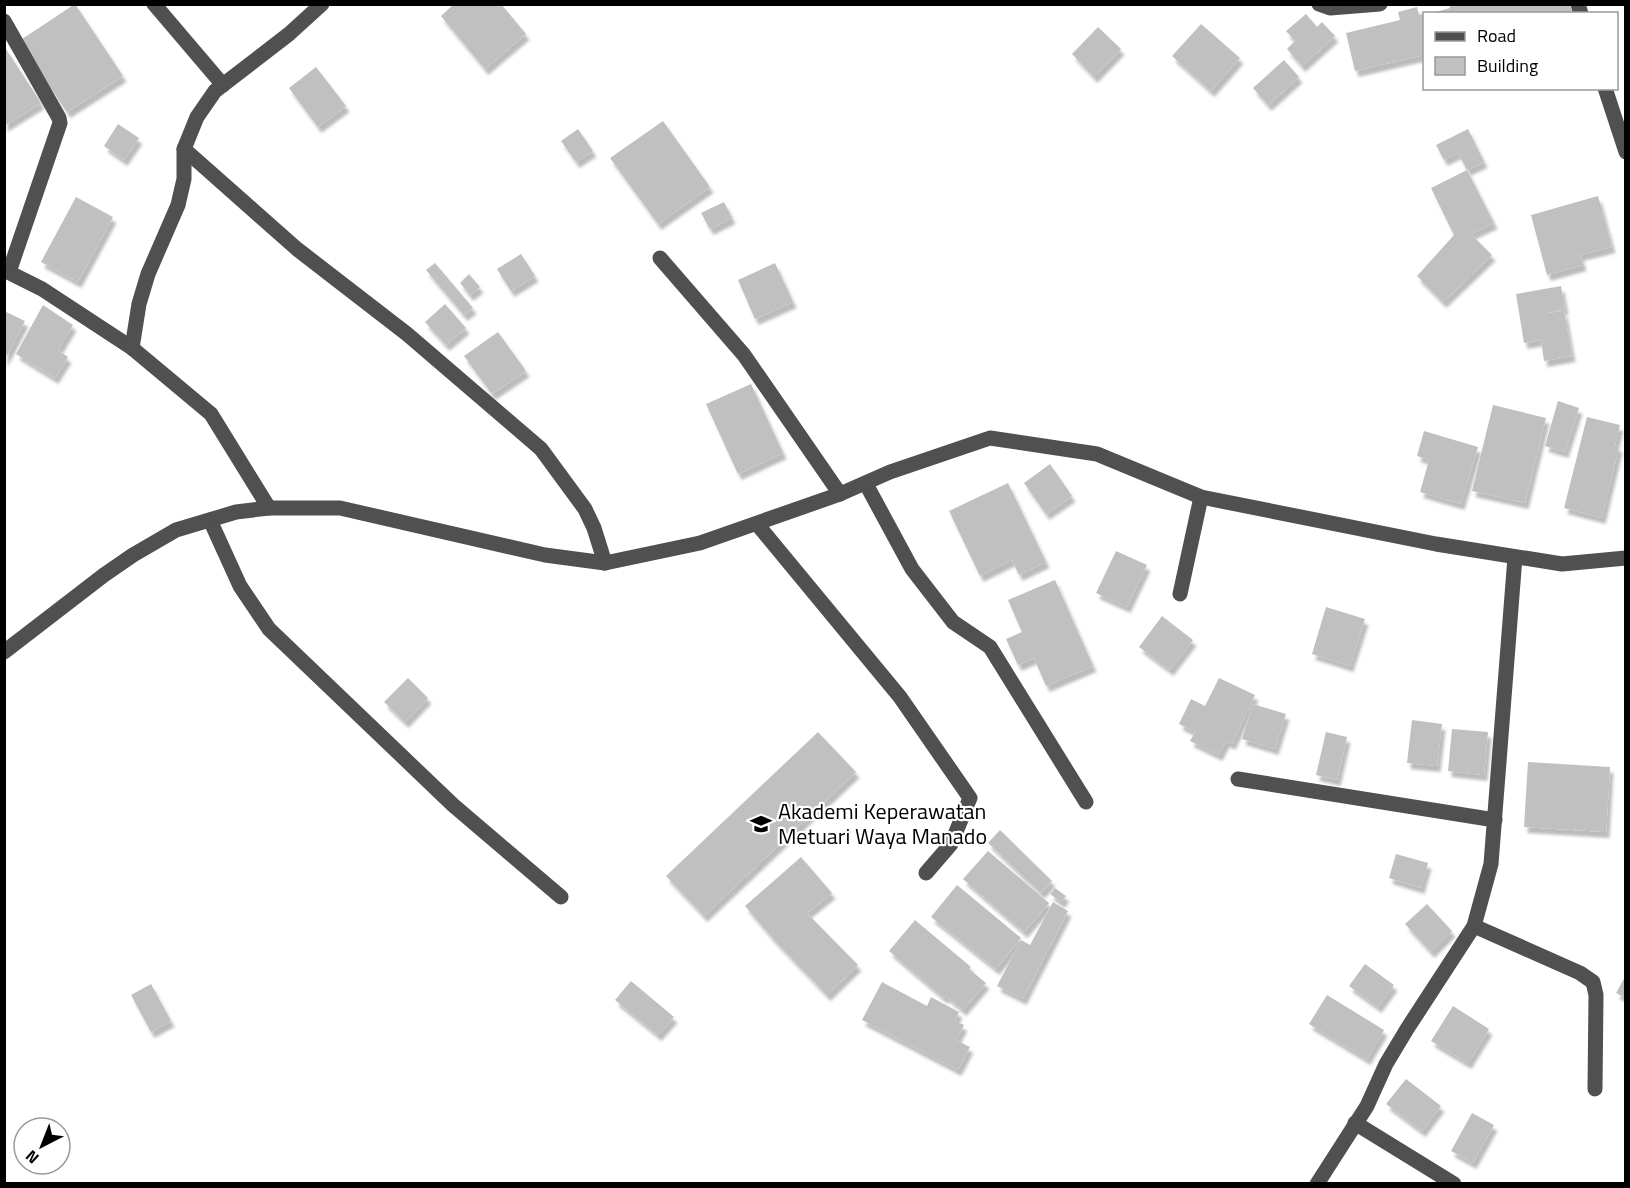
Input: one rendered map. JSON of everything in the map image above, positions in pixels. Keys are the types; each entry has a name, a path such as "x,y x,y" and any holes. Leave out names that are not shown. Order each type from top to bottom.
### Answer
{"street":[{"path":"154,4 223,85"},
{"path":"132,348 139,304 148,274 178,205 184,179 184,149 197,117 216,91 289,34 321,4"},
{"path":"1319,4 1330,8 1380,4"},
{"path":"4,21 60,123 7,271 42,289 132,348 212,414 269,508"},
{"path":"1606,90 1626,152"},
{"path":"184,149 297,249 407,334 541,449 585,509 594,528 605,563"},
{"path":"660,258 744,355 840,495"},
{"path":"4,652 133,555 176,530 236,512 269,508 340,508 545,555 605,563 700,543 840,495 890,472 990,438 1097,454 1201,497 1436,544 1562,564 1626,558"},
{"path":"866,484 912,569 953,622 990,647 1086,802"},
{"path":"1180,594 1201,497"},
{"path":"210,520 240,586 269,629 453,805 561,897"},
{"path":"757,524 900,698 970,798 951,844 926,873"},
{"path":"1317,1184 1367,1106 1386,1064 1407,1029 1474,926 1491,864 1515,557"},
{"path":"1238,779 1495,820"},
{"path":"1474,926 1580,973 1593,982 1596,995 1594,1089"},
{"path":"1355,1123 1454,1184"}],"building":[{"path":"75,4 123,76 67,112 19,41"},
{"path":"454,4 501,4 526,34 485,69 441,16"},
{"path":"1449,4 1570,4 1572,12 1436,12 1450,8"},
{"path":"1417,7 1419,15 1423,14 1423,55 1355,71 1346,33 1400,20 1398,12"},
{"path":"1306,14 1317,27 1322,22 1335,36 1302,66 1287,49 1295,41 1286,31"},
{"path":"1201,24 1240,58 1211,91 1172,56"},
{"path":"1098,27 1121,49 1094,77 1072,54"},
{"path":"6,49 41,103 4,126 4,50"},
{"path":"1284,60 1299,77 1268,105 1253,88"},
{"path":"316,67 346,106 318,127 289,88"},
{"path":"663,121 710,187 658,224 610,158"},
{"path":"118,124 139,138 124,160 104,146"},
{"path":"578,129 593,151 576,162 561,141"},
{"path":"1468,129 1484,162 1467,170 1458,153 1444,160 1436,145"},
{"path":"1467,170 1494,223 1471,234 1492,255 1443,302 1417,276 1454,235 1431,188"},
{"path":"1598,196 1612,247 1580,255 1583,265 1547,275 1531,215"},
{"path":"76,197 113,217 78,282 41,262"},
{"path":"724,202 732,218 710,229 701,213"},
{"path":"521,254 535,276 511,291 497,269"},
{"path":"435,263 473,308 464,315 426,270"},
{"path":"775,263 793,302 755,319 738,280"},
{"path":"469,274 480,287 470,295 460,283"},
{"path":"1561,286 1565,309 1542,314 1564,311 1572,356 1544,361 1541,340 1524,343 1516,294"},
{"path":"445,304 466,328 446,345 425,322"},
{"path":"43,305 73,325 58,350 68,357 55,378 16,354"},
{"path":"4,311 25,321 4,361"},
{"path":"498,332 526,371 492,394 464,356"},
{"path":"751,384 783,453 738,474 706,404"},
{"path":"1558,401 1579,408 1565,452 1545,446"},
{"path":"1493,405 1546,418 1525,503 1472,491"},
{"path":"1587,417 1620,425 1615,445 1619,447 1602,518 1564,508"},
{"path":"1424,431 1478,447 1461,504 1420,492 1429,460 1417,456"},
{"path":"1050,464 1072,496 1046,514 1024,483"},
{"path":"1008,483 1046,562 1019,575 1012,560 980,576 949,511"},
{"path":"1116,551 1147,565 1127,607 1096,593"},
{"path":"1055,580 1093,666 1046,686 1034,658 1018,665 1006,639 1022,632 1008,600"},
{"path":"1326,607 1365,619 1350,666 1312,654"},
{"path":"1162,616 1193,640 1170,670 1139,647"},
{"path":"408,678 428,698 405,722 384,702"},
{"path":"1219,678 1255,695 1232,744 1226,741 1219,755 1190,741 1195,732 1179,724 1191,699 1205,706"},
{"path":"1253,704 1286,714 1275,749 1242,739"},
{"path":"1412,720 1442,724 1437,766 1407,763"},
{"path":"1452,729 1488,732 1484,775 1448,771"},
{"name":"Akademi Keperawatan Metuari Waya Manado","path":"818,732 856,772 704,916 666,876"},
{"path":"1326,732 1347,737 1337,780 1316,775"},
{"path":"1528,762 1610,767 1606,832 1524,827"},
{"path":"1000,830 1052,881 1041,893 988,843"},
{"path":"988,851 1049,903 1024,932 963,879"},
{"path":"1396,854 1428,863 1421,888 1389,878"},
{"path":"801,857 832,893 807,913 858,965 827,995 745,906"},
{"path":"957,885 1021,938 996,969 931,917"},
{"path":"1055,888 1066,896 1061,902 1050,894"},
{"path":"1053,902 1068,911 1023,999 997,986 1021,940 1030,945"},
{"path":"1427,904 1452,931 1431,952 1405,924"},
{"path":"915,920 971,967 969,969 986,983 963,1010 946,996 944,998 889,951"},
{"path":"1365,964 1394,985 1378,1007 1349,986"},
{"path":"1626,975 1626,998 1616,993"},
{"path":"631,981 674,1017 658,1035 615,1000"},
{"path":"882,982 927,1006 931,997 959,1012 955,1021 964,1025 956,1040 970,1047 958,1070 862,1020"},
{"path":"151,984 171,1021 151,1032 131,995"},
{"path":"1327,995 1384,1030 1367,1059 1309,1024"},
{"path":"1453,1006 1489,1029 1468,1063 1431,1041"},
{"path":"1406,1079 1441,1106 1422,1131 1386,1104"},
{"path":"1472,1113 1494,1125 1473,1163 1451,1151"}],"place":[{"name":"Akademi Keperawatan Metuari Waya Manado","path":"761,824"}]}
